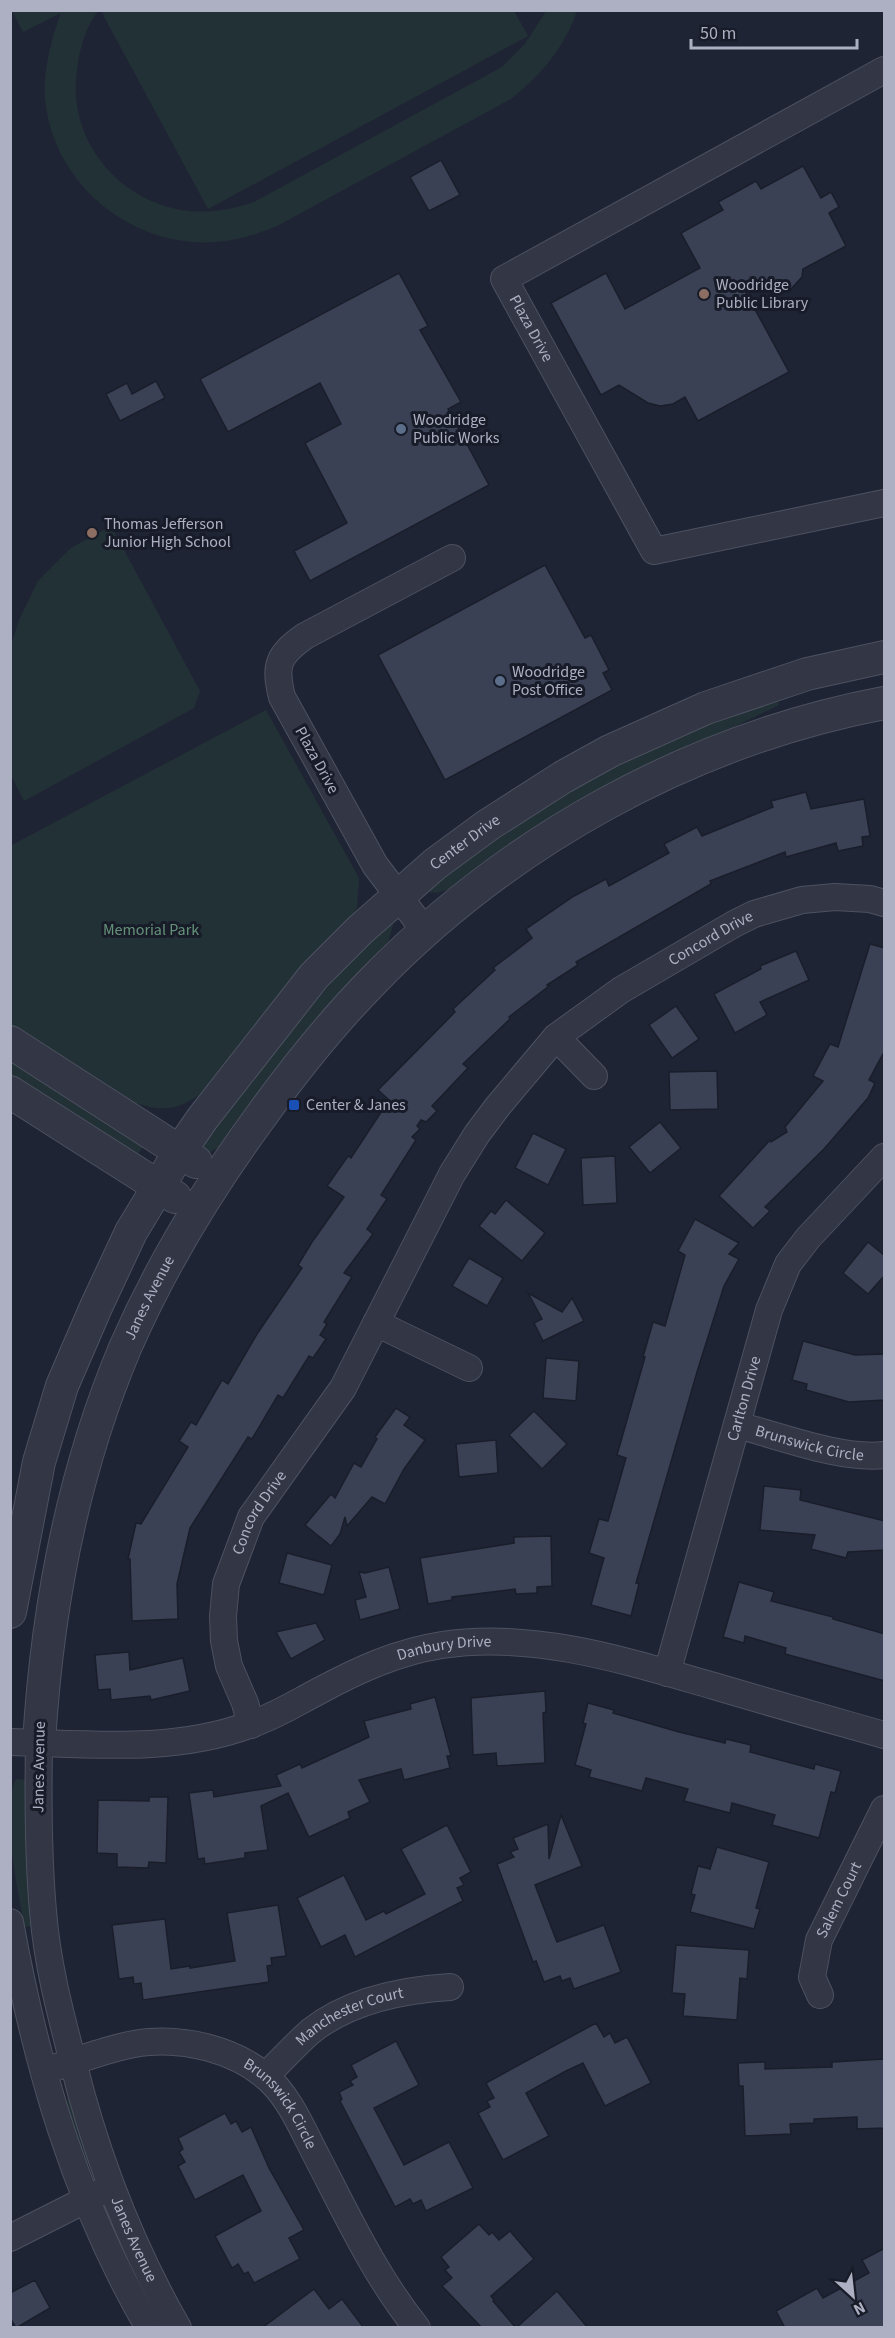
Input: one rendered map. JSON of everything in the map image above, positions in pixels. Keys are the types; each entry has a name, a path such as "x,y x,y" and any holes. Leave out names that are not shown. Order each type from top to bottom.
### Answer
{"street":[{"name":"Plaza Drive","path":"885,70 504,279 654,551 885,502"},
{"name":"Plaza Drive","path":"425,931 375,865 282,697 278,679 279,663 287,649 306,636 452,558"},
{"name":"Center Drive","path":"158,1186 220,1095 314,976 435,864 488,825 563,777 666,724 759,689 885,657"},
{"path":"10,1042 217,1176 326,1033 372,981 425,931 529,851 608,802 700,758 769,732 837,713 885,703"},
{"name":"Concord Drive","path":"251,1725 229,1666 224,1641 223,1616 226,1584 251,1517 343,1388 452,1174 498,1106 556,1037 651,971 754,914 788,903 835,897 870,899 885,903"},
{"path":"556,1037 594,1076"},
{"path":"10,1092 195,1211"},
{"name":"Carlton Drive","path":"667,1673 769,1310 788,1264 808,1238 885,1157"},
{"name":"Janes Avenue","path":"178,2328 134,2241 82,2102 50,1969 43,1912 38,1827 25,1742 52,1601 77,1490 94,1433 141,1314 195,1211 217,1176"},
{"path":"10,1612 39,1462 62,1386 131,1232 158,1186"},
{"path":"376,1323 469,1368"},
{"name":"Brunswick Circle","path":"737,1425 835,1451 859,1455 885,1455"},
{"name":"Danbury Drive","path":"25,1742 141,1745 183,1742 219,1735 251,1725 286,1710 344,1678 381,1661 421,1649 490,1642 554,1647 667,1673 885,1735"},
{"name":"Salem Court","path":"820,1995 812,1977 819,1940 885,1809"},
{"name":"Janes Avenue","path":"10,1922 22,1987 58,2127 102,2239 149,2328"},
{"name":"Manchester Court","path":"265,2076 313,2030 344,2011 380,1998 417,1989 450,1987"},
{"name":"Brunswick Circle","path":"44,2071 147,2042 185,2042 219,2052 265,2076 286,2100 367,2252 391,2292 417,2328"},
{"path":"10,2238 112,2187"}],"green space":[{"path":"12,11 98,11 82,44 76,80 77,104 82,126 91,146 119,181 138,194 159,204 200,212 227,209 254,202 502,67 525,44 546,11 577,11 566,37 551,60 511,99 277,226 247,237 215,242 184,241 154,234 126,221 101,204 80,182 63,157 51,129 45,98 45,77 49,54 61,13 23,32"},
{"path":"101,11 514,11 528,36 208,209"},
{"path":"111,526 200,691 194,708 24,801 11,775 11,645 19,620 38,581 71,548"},
{"path":"777,699 779,705 682,752 455,887 437,893 427,892 443,875 512,827 583,783 697,729"},
{"name":"Memorial Park","path":"266,710 359,878 357,908 351,920 204,1091 186,1103 168,1108 141,1105 130,1101 11,1025 10,846"},
{"path":"392,922 389,940 384,949 223,1145 207,1154 196,1156 238,1097 310,1008 357,955"},
{"path":"10,1059 145,1143 137,1156 11,1075"},
{"path":"16,1779 26,1780 32,1926 25,1927 10,1830 12,1793"},
{"path":"67,2099 72,2099 89,2165 84,2166 68,2121"}],"building":[{"path":"441,160 460,195 429,211 410,177"},
{"name":"Woodridge Public Library","path":"803,166 821,198 831,192 839,207 829,213 846,246 803,269 802,277 791,289 783,291 744,289 789,372 698,421 685,397 673,404 660,406 648,403 619,385 601,395 551,303 606,273 625,309 700,268 681,233 723,210 718,202 756,181 761,189"},
{"path":"399,273 428,326 420,330 461,402 448,409 489,485 310,581 294,551 347,523 305,443 341,424 320,383 228,432 200,379"},
{"path":"156,381 165,398 120,421 106,394 127,383 132,394"},
{"name":"Woodridge Post Office","path":"545,565 585,638 591,635 609,670 603,673 612,690 445,780 378,655"},
{"path":"806,792 811,809 864,799 870,836 862,837 863,846 838,851 836,843 786,857 785,852 710,881 711,884 576,962 578,965 547,985 549,986 509,1017 510,1019 463,1064 468,1068 432,1106 437,1111 426,1122 421,1120 417,1126 420,1129 412,1137 416,1140 381,1195 387,1199 367,1229 373,1234 344,1273 352,1277 324,1322 327,1324 320,1335 326,1339 313,1358 309,1356 283,1398 278,1395 252,1439 248,1437 190,1528 177,1584 178,1619 132,1621 130,1559 128,1559 136,1523 141,1524 188,1447 179,1441 191,1422 196,1425 222,1380 228,1384 257,1334 302,1268 298,1265 312,1242 344,1197 327,1186 348,1156 351,1158 389,1100 378,1090 455,1012 453,1009 495,970 493,968 532,938 526,929 574,896 606,879 609,886 669,853 664,844 697,827 702,836 773,807 771,801"},
{"path":"870,944 885,948 885,1050 869,1080 875,1083 868,1098 824,1149 765,1207 770,1211 753,1228 719,1196 770,1140 771,1142 787,1132 785,1127 823,1081 813,1076 830,1044 838,1047"},
{"path":"796,951 809,980 760,1002 767,1015 735,1033 714,994 761,969 760,966"},
{"path":"676,1006 699,1039 672,1058 649,1025"},
{"path":"717,1071 718,1109 670,1110 669,1072"},
{"path":"660,1122 681,1148 650,1173 629,1147"},
{"path":"533,1133 566,1149 548,1185 515,1168"},
{"path":"615,1156 617,1203 583,1205 581,1158"},
{"path":"506,1200 545,1233 522,1261 479,1226 491,1211 495,1214"},
{"path":"695,1219 739,1243 729,1254 739,1259 724,1286 697,1372 636,1583 639,1584 631,1616 591,1605 604,1558 589,1553 599,1519 608,1521 626,1458 617,1455 653,1322 665,1326 685,1255 678,1251"},
{"path":"868,1242 885,1256 885,1275 868,1294 843,1273"},
{"path":"469,1258 503,1278 487,1306 452,1286"},
{"path":"528,1293 562,1312 572,1298 584,1321 541,1342 543,1341 534,1323 542,1319"},
{"path":"803,1341 855,1355 885,1354 885,1400 849,1402 806,1390 807,1384 792,1380"},
{"path":"546,1358 579,1361 576,1401 543,1398"},
{"path":"396,1408 410,1417 404,1425 425,1440 404,1469 385,1504 372,1497 347,1526 345,1517 340,1534 331,1546 305,1525 331,1494 335,1498 354,1463 361,1467 377,1439 375,1437"},
{"path":"534,1411 567,1444 542,1469 509,1435"},
{"path":"496,1440 498,1473 459,1477 456,1444"},
{"path":"764,1486 801,1490 800,1500 885,1521 885,1550 848,1552 846,1558 811,1549 815,1535 760,1530"},
{"path":"551,1536 552,1586 537,1587 537,1593 516,1594 515,1589 452,1597 452,1600 428,1604 420,1558 514,1543 514,1537"},
{"path":"287,1553 332,1565 324,1595 279,1583"},
{"path":"389,1567 400,1609 360,1620 355,1600 366,1597 359,1572 365,1573"},
{"path":"739,1582 774,1592 771,1601 833,1617 833,1619 885,1634 885,1681 785,1654 786,1648 745,1636 744,1643 723,1637"},
{"path":"316,1623 325,1640 291,1659 276,1632"},
{"path":"129,1652 130,1670 183,1658 190,1691 151,1700 150,1696 111,1700 110,1689 98,1690 95,1655"},
{"path":"545,1691 546,1712 543,1713 545,1763 497,1766 496,1753 473,1755 471,1698"},
{"path":"435,1697 451,1756 447,1756 450,1768 404,1780 401,1769 359,1780 370,1802 348,1812 350,1818 309,1837 288,1793 261,1806 268,1850 245,1853 245,1858 205,1864 204,1858 198,1859 189,1793 213,1790 214,1797 281,1786 276,1775 300,1764 302,1768 369,1737 364,1721 411,1709 410,1704"},
{"path":"588,1703 614,1710 613,1713 679,1732 725,1743 726,1739 751,1745 750,1752 814,1769 815,1764 841,1771 835,1793 831,1792 819,1838 772,1825 775,1815 732,1803 730,1813 684,1801 688,1789 646,1778 642,1791 589,1777 591,1770 575,1765 586,1724 583,1723"},
{"path":"149,1797 168,1797 166,1863 149,1862 148,1868 117,1867 117,1854 97,1853 98,1800 149,1801"},
{"path":"561,1815 582,1866 535,1885 557,1942 604,1925 621,1972 574,1989 570,1978 562,1981 560,1976 544,1982 536,1961 533,1962 497,1864 514,1857 510,1852 518,1849 513,1838 548,1824 549,1859"},
{"path":"447,1825 471,1872 460,1878 464,1885 457,1888 463,1901 355,1957 345,1935 321,1947 297,1898 344,1875 366,1920 384,1911 386,1914 425,1894 401,1849"},
{"path":"717,1847 769,1862 756,1908 760,1909 754,1929 690,1912 695,1895 691,1894 698,1866 710,1869"},
{"path":"278,1905 286,1956 271,1958 272,1965 267,1966 269,1982 143,2000 141,1983 134,1984 133,1977 119,1979 112,1925 165,1919 171,1969 190,1966 190,1968 235,1961 227,1913"},
{"path":"676,1945 749,1950 747,1979 740,1978 737,2020 683,2016 685,1994 672,1993"},
{"path":"596,2023 604,2037 610,2033 615,2043 627,2037 651,2083 605,2106 583,2063 564,2072 526,2093 549,2136 503,2160 478,2113 490,2107 487,2101 494,2098 486,2083"},
{"path":"396,2041 419,2085 374,2108 404,2165 449,2142 473,2188 426,2211 421,2200 413,2204 410,2199 395,2207 340,2101 342,2099 339,2092 353,2085 350,2081 357,2077 351,2065"},
{"path":"885,2059 885,2128 857,2129 857,2117 814,2119 814,2123 790,2124 791,2134 745,2136 743,2086 739,2086 738,2063 765,2062 765,2069 832,2067 832,2062"},
{"path":"225,2113 231,2124 236,2121 242,2132 251,2127 269,2168 304,2230 289,2238 300,2259 254,2283 248,2272 244,2274 238,2264 232,2268 215,2236 261,2211 243,2175 195,2200 178,2166 185,2162 179,2152 183,2149 178,2138"},
{"path":"479,2224 489,2235 492,2232 499,2240 510,2231 534,2259 491,2296 516,2328 482,2328 442,2286 452,2278 445,2270 449,2267 441,2257"},
{"path":"885,2248 885,2328 785,2328 776,2311 817,2288 823,2298 869,2273 862,2260"},
{"path":"35,2280 50,2308 16,2328 10,2318 10,2293"},
{"path":"314,2289 329,2309 342,2299 364,2328 262,2328"},
{"path":"557,2291 588,2328 516,2328"}],"place":[{"name":"Woodridge Public Library","path":"704,294"},
{"name":"Woodridge Public Works","path":"401,429"},
{"name":"Thomas Jefferson Junior High School","path":"92,533"},
{"name":"Woodridge Post Office","path":"500,681"},
{"name":"Center & Janes","path":"294,1105"}]}
